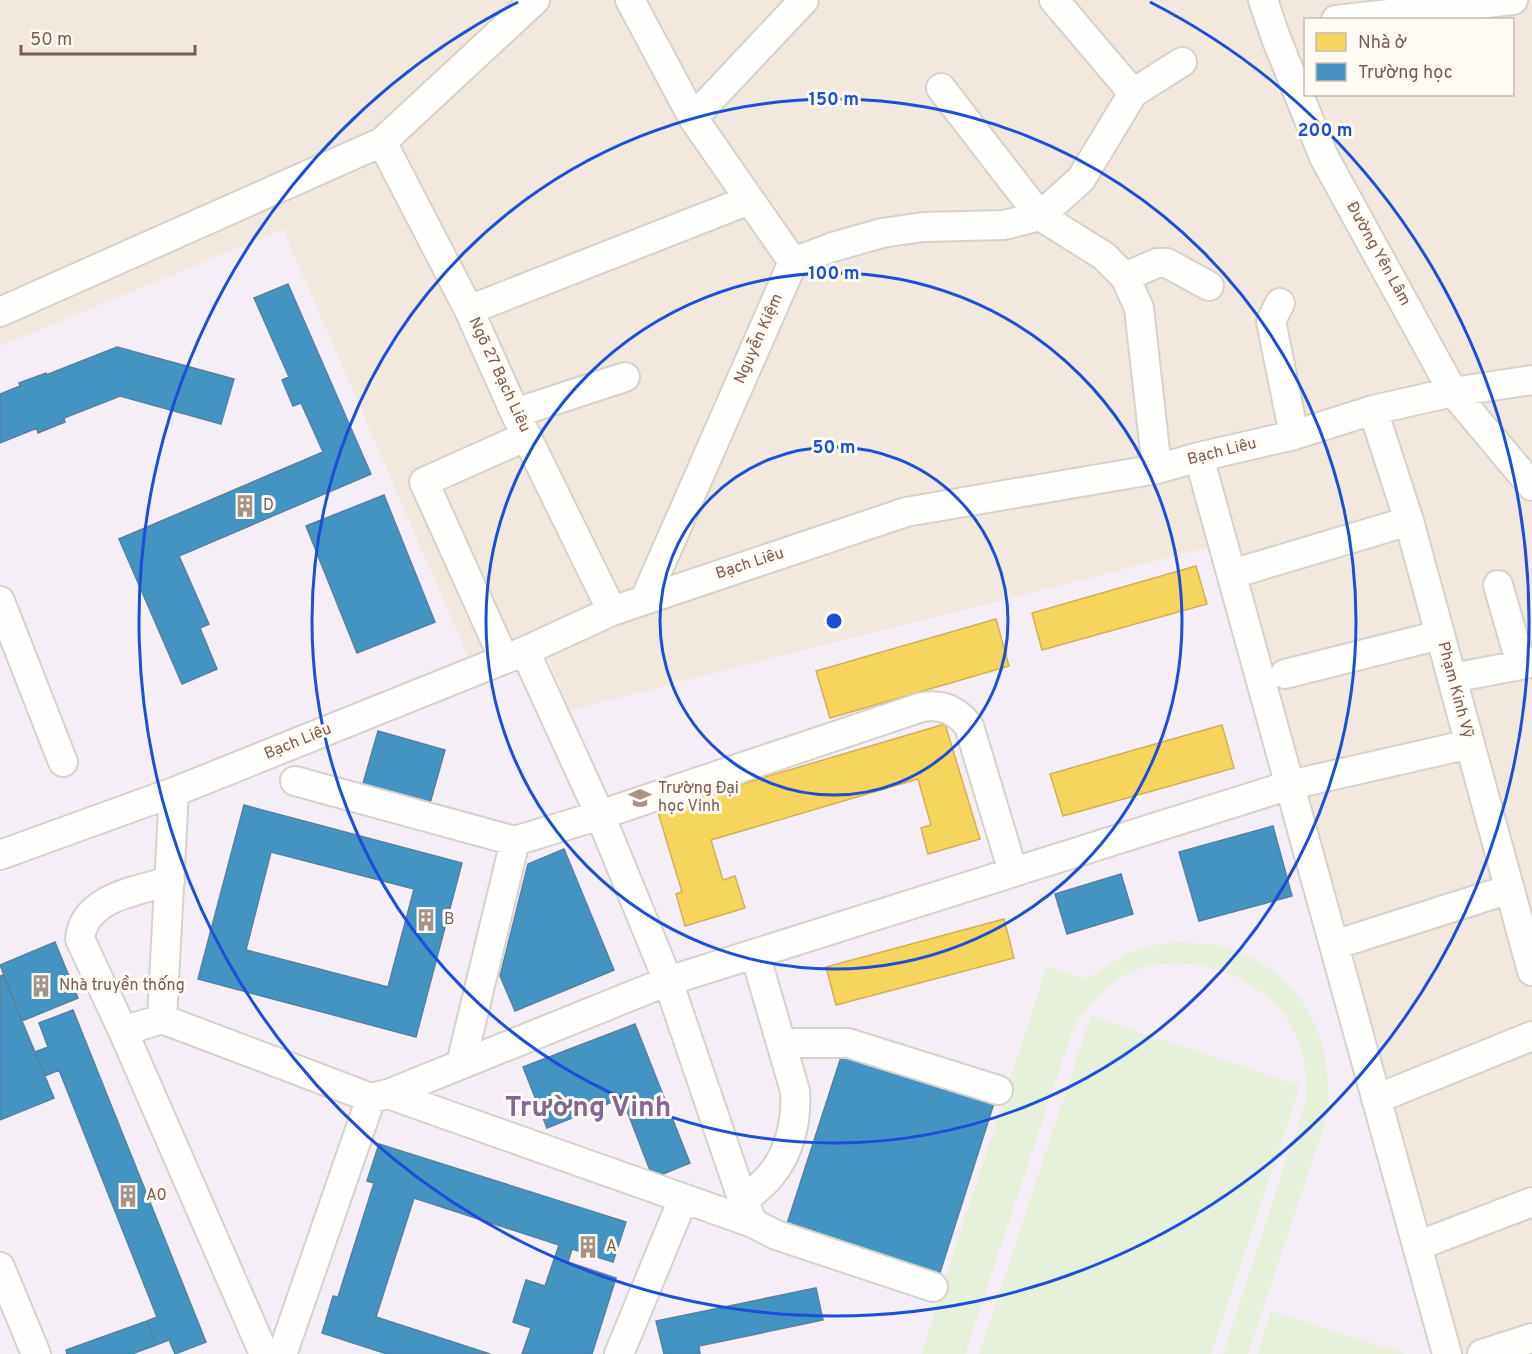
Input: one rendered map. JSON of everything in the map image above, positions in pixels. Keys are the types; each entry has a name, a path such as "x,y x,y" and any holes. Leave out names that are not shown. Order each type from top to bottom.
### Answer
{"street":[{"path":"0,312 382,142 535,0"},
{"path":"630,0 693,118 793,262 833,247 882,233 923,227 1004,225 1040,216 1081,179 1133,93 1182,62"},
{"path":"693,118 804,0"},
{"path":"1054,0 1133,93"},
{"name":"Đường Yên Lâm","path":"1263,0 1324,157 1453,392 1532,486"},
{"path":"1354,18 1513,0"},
{"path":"940,88 1040,216 1104,256 1125,277 1139,308 1157,469"},
{"name":"Ngõ 27 Bạch Liêu","path":"382,142 469,310 521,425 612,611"},
{"path":"469,310 749,200"},
{"name":"Nguyễn Kiệm","path":"645,599 793,262"},
{"path":"1125,277 1157,263 1167,263 1209,286"},
{"path":"1280,303 1271,321 1293,435"},
{"path":"625,377 521,425 424,482 600,815 668,981 748,1212"},
{"name":"Bạch Liêu","path":"0,855 174,792 514,655 612,611 906,512 1157,469 1293,435 1373,410 1453,392 1532,380"},
{"name":"Phạm Kinh Vỹ","path":"1373,410 1409,521 1532,971"},
{"path":"1199,457 1447,1354"},
{"path":"1232,574 1409,521"},
{"path":"1452,678 1527,663 1498,585"},
{"path":"0,601 63,762"},
{"path":"1285,674 1440,634"},
{"path":"295,781 515,841 935,705 950,709 962,717 969,726 1013,872"},
{"path":"279,1353 379,1096 668,981 1290,785 1470,744"},
{"path":"162,1019 174,792"},
{"path":"461,1064 515,841"},
{"path":"170,880 104,902 88,916 81,931 82,945 279,1353"},
{"path":"1334,945 1510,889"},
{"path":"748,1212 784,1153 792,1132 796,1111 795,1091 755,954"},
{"path":"123,1031 162,1019 379,1096 683,1199 748,1212 776,1235 933,1287"},
{"path":"1376,1099 1532,1036"},
{"path":"781,1043 848,1043 998,1090"},
{"path":"619,1354 683,1199"},
{"path":"1417,1246 1532,1202"},
{"path":"0,1267 36,1354"},
{"path":"1482,1354 1532,1338"}],"shaded area":[{"path":"0,0 1532,0 1532,1354 0,1354"},
{"name":"Trường Đại học Vinh","path":"283,229 479,682 546,653 570,710 1210,547 1438,1354 0,1354 0,346"}],"green space":[{"path":"1178,942 1226,947 1245,954 1270,969 1292,989 1309,1012 1325,1056 1329,1111 1248,1354 1223,1354 1305,1103 1304,1060 1287,1019 1255,988 1234,976 1212,968 1190,964 1167,964 1144,968 1115,981 1095,999 1073,1029 968,1344 967,1354 921,1354 1047,966 1086,979 1129,953 1149,946"},
{"path":"1091,1016 1300,1086 1211,1354 979,1354"},
{"path":"1271,1311 1406,1354 1257,1354"}],"building: Nhà ở":[{"path":"1196,566 1207,604 1042,650 1032,613"},
{"path":"996,619 1009,666 830,718 816,671"},
{"path":"945,724 980,839 928,854 921,828 931,825 918,779 711,840 723,880 735,876 745,908 685,926 676,894 682,892 657,809"},
{"path":"1222,725 1234,768 1063,816 1050,774"},
{"path":"1004,919 1014,958 836,1005 826,967"}],"building: Trường học":[{"name":"D","path":"288,284 371,474 179,556 209,624 200,628 217,669 182,684 119,539 323,452 301,403 293,406 282,380 289,377 254,298"},
{"path":"117,347 234,379 221,424 120,396 64,418 65,422 38,433 37,428 0,443 0,394 20,386 19,383 46,373 46,375"},
{"path":"384,495 435,622 357,653 306,526"},
{"path":"378,731 445,750 429,807 362,787"},
{"name":"B","path":"244,805 462,863 416,1037 198,979","holes":["271,852 414,889 388,987 246,950"]},
{"path":"1273,826 1292,896 1199,921 1179,852"},
{"path":"564,849 614,970 515,1011 500,976 528,864"},
{"path":"1121,874 1133,914 1067,934 1055,894"},
{"name":"Nhà truyền thống","path":"55,942 78,998 22,1021 0,965"},
{"path":"3,975 54,1098 0,1120 0,976"},
{"name":"A0","path":"73,1010 206,1342 175,1354 169,1340 156,1345 147,1321 157,1317 59,1070 45,1076 35,1052 48,1047 39,1023"},
{"path":"635,1024 690,1163 653,1178 622,1098 547,1128 523,1067"},
{"path":"843,1051 995,1100 938,1279 785,1230"},
{"name":"A","path":"379,1144 626,1222 613,1262 572,1249 568,1262 616,1278 592,1354 522,1354 531,1328 513,1322 526,1280 545,1286 559,1245 414,1198 376,1317 490,1354 387,1354 322,1333 333,1296 338,1297 374,1183 367,1181"},
{"path":"816,1288 823,1320 699,1346 700,1354 664,1354 656,1321"},
{"path":"147,1321 156,1345 132,1354 67,1354 66,1350"}],"place":[{"name":"D","path":"245,506"},
{"name":"Trường Đại học Vinh","path":"640,798"},
{"name":"B","path":"426,920"},
{"name":"Nhà truyền thống","path":"41,986"},
{"name":"A0","path":"128,1196"},
{"name":"A","path":"588,1247"}],"district":[{"name":"Trường Vinh","path":"588,1109"}]}
